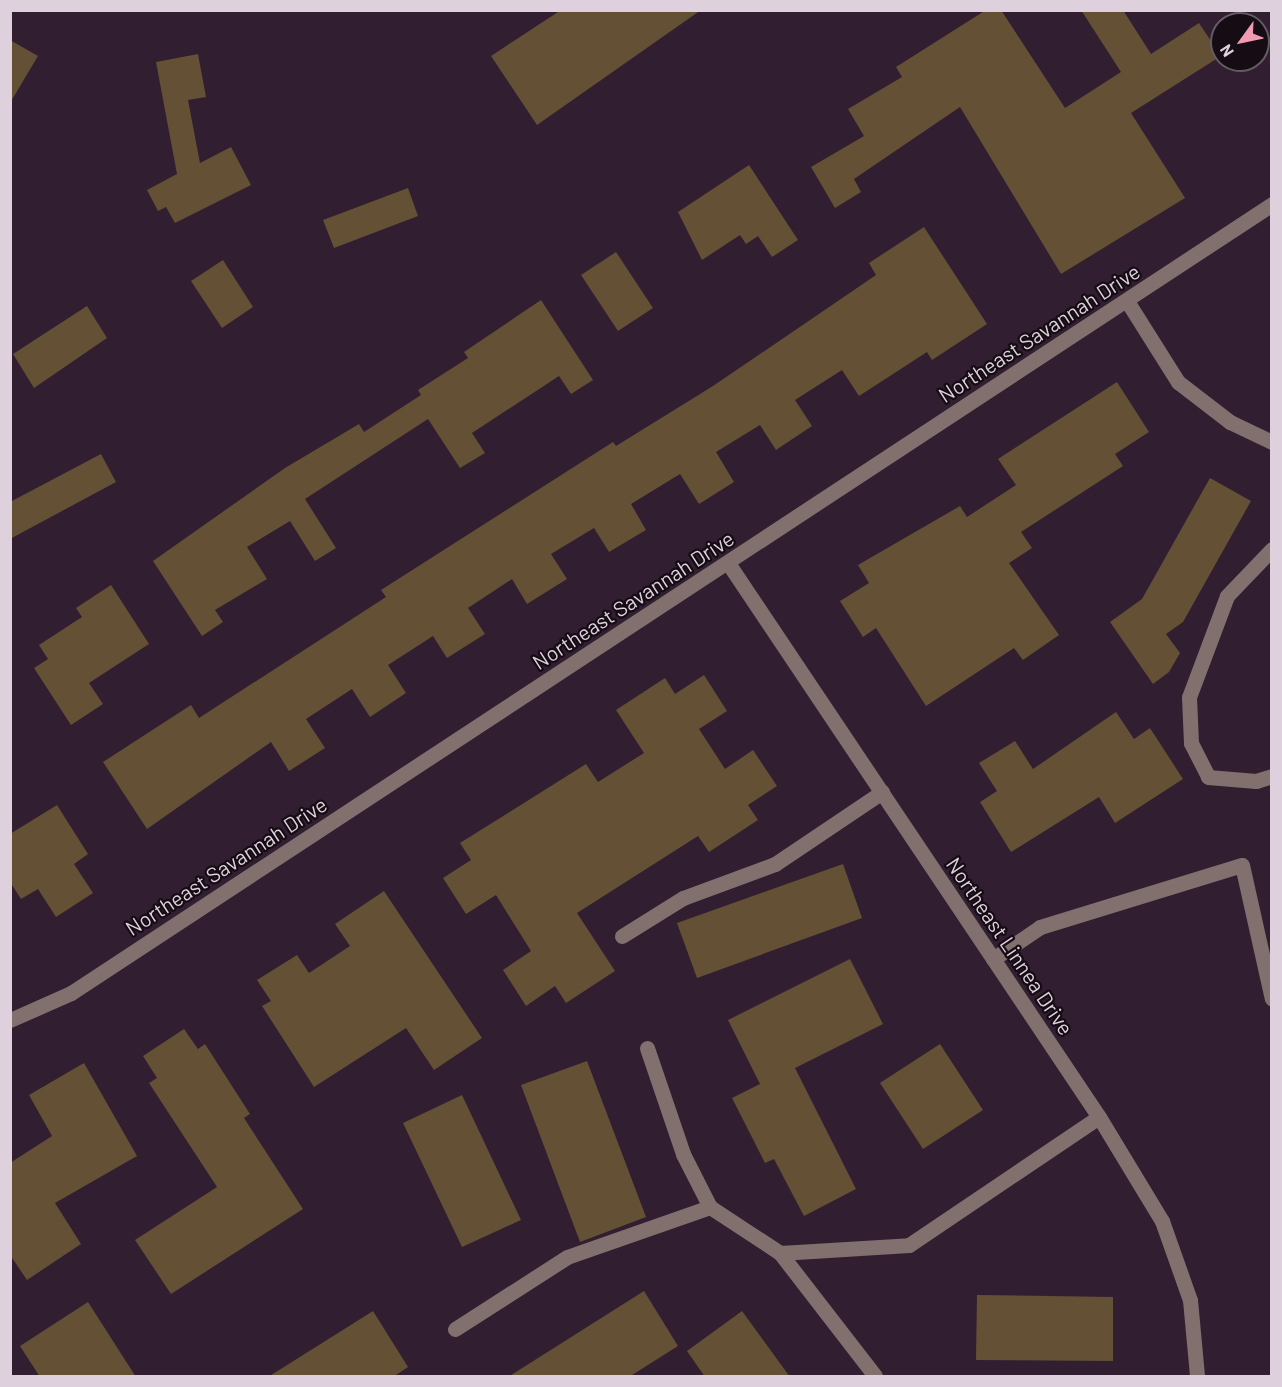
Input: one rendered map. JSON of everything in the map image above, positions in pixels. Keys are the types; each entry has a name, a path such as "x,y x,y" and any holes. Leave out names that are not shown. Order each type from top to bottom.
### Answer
{"street":[{"name":"Northeast Savannah Drive","path":"10,1020 71,993 1127,302 1272,204"},
{"path":"1127,302 1178,382 1230,422 1272,442"},
{"path":"1272,549 1227,596 1189,697 1191,743 1208,777 1256,781 1272,776"},
{"name":"Northeast Linnea Drive","path":"728,563 1100,1117 1162,1221 1190,1300 1197,1377"},
{"path":"622,936 683,898 775,864 882,792"},
{"path":"993,959 1040,927 1242,865 1272,999"},
{"path":"647,1048 683,1154 710,1207 780,1253 875,1377"},
{"path":"780,1253 909,1245 1100,1117"},
{"path":"455,1329 567,1257 710,1207"}],"building":[{"path":"561,10 701,10 537,125 491,56"},
{"path":"986,10 1001,10 1065,108 1121,72 1081,10 1123,10 1151,54 1199,23 1210,40 1210,63 1131,113 1185,198 1061,274 960,107 854,179 861,192 835,208 811,167 864,136 848,109 902,77 896,67"},
{"path":"10,40 38,56 10,103"},
{"path":"198,54 206,97 188,100 200,163 231,147 251,185 175,223 166,207 158,211 147,190 177,174 156,62"},
{"path":"749,165 798,240 772,257 758,236 746,244 740,235 702,260 678,212"},
{"path":"408,188 418,216 334,248 323,220"},
{"path":"924,227 987,324 932,360 927,352 859,396 842,370 795,400 812,426 776,450 760,425 716,452 734,482 699,504 680,474 631,504 646,530 609,552 594,528 551,554 567,579 527,604 512,579 468,608 485,634 447,658 433,636 388,665 406,693 370,717 352,689 306,719 325,748 289,771 271,742 147,829 103,762 191,705 199,718 386,597 381,590 613,442 616,446 713,386 876,275 869,263"},
{"path":"616,252 653,308 618,331 581,275"},
{"path":"223,260 253,307 222,328 191,281"},
{"path":"541,300 593,380 571,394 559,376 472,433 485,453 460,468 428,419 305,499 336,548 315,561 290,521 247,547 267,579 215,610 223,622 202,636 153,561 285,468 359,424 364,432 421,395 418,390 468,358 464,352"},
{"path":"87,306 107,338 34,388 13,354"},
{"path":"1117,382 1149,432 1115,454 1123,466 1021,532 1032,548 1009,563 1059,635 1023,660 1014,648 926,706 876,628 863,637 840,601 869,583 858,565 960,506 967,517 1016,485 998,459"},
{"path":"101,454 116,482 10,539 10,502"},
{"path":"1210,478 1251,501 1183,622 1166,634 1180,653 1169,672 1153,684 1110,622 1142,599"},
{"path":"111,585 149,644 89,683 103,704 71,725 34,668 48,659 39,645 82,617 76,608"},
{"path":"704,675 727,711 699,729 725,769 753,750 777,786 748,805 758,820 709,852 698,836 577,913 615,971 566,1003 555,986 526,1006 503,970 531,951 496,895 466,914 443,878 471,860 460,843 586,764 598,782 644,753 616,710 665,678 675,694"},
{"path":"1116,712 1134,739 1150,728 1183,779 1115,823 1099,797 1011,852 980,802 997,791 979,763 1015,741 1033,769"},
{"path":"57,805 88,854 74,864 93,893 56,917 38,889 21,899 10,882 10,834"},
{"path":"843,864 862,918 697,978 677,923"},
{"path":"384,891 482,1038 434,1070 406,1028 314,1087 262,1006 271,1001 257,980 297,955 309,973 350,946 335,924"},
{"path":"850,959 883,1024 795,1068 856,1189 804,1216 774,1159 765,1163 732,1098 760,1084 728,1020"},
{"path":"184,1029 198,1049 205,1044 250,1114 244,1118 303,1209 171,1294 135,1240 217,1187 149,1083 157,1078 143,1056"},
{"path":"940,1044 983,1110 923,1149 880,1083"},
{"path":"587,1061 646,1217 580,1242 521,1085"},
{"path":"84,1063 137,1156 55,1203 81,1244 27,1280 10,1255 10,1163 52,1136 29,1095"},
{"path":"462,1095 521,1220 462,1247 403,1123"},
{"path":"644,1291 678,1346 629,1377 508,1377"},
{"path":"977,1295 1113,1297 1113,1361 976,1360"},
{"path":"88,1302 136,1377 40,1377 20,1346"},
{"path":"373,1311 408,1367 393,1377 268,1377"},
{"path":"742,1311 790,1377 705,1377 687,1351"}]}
